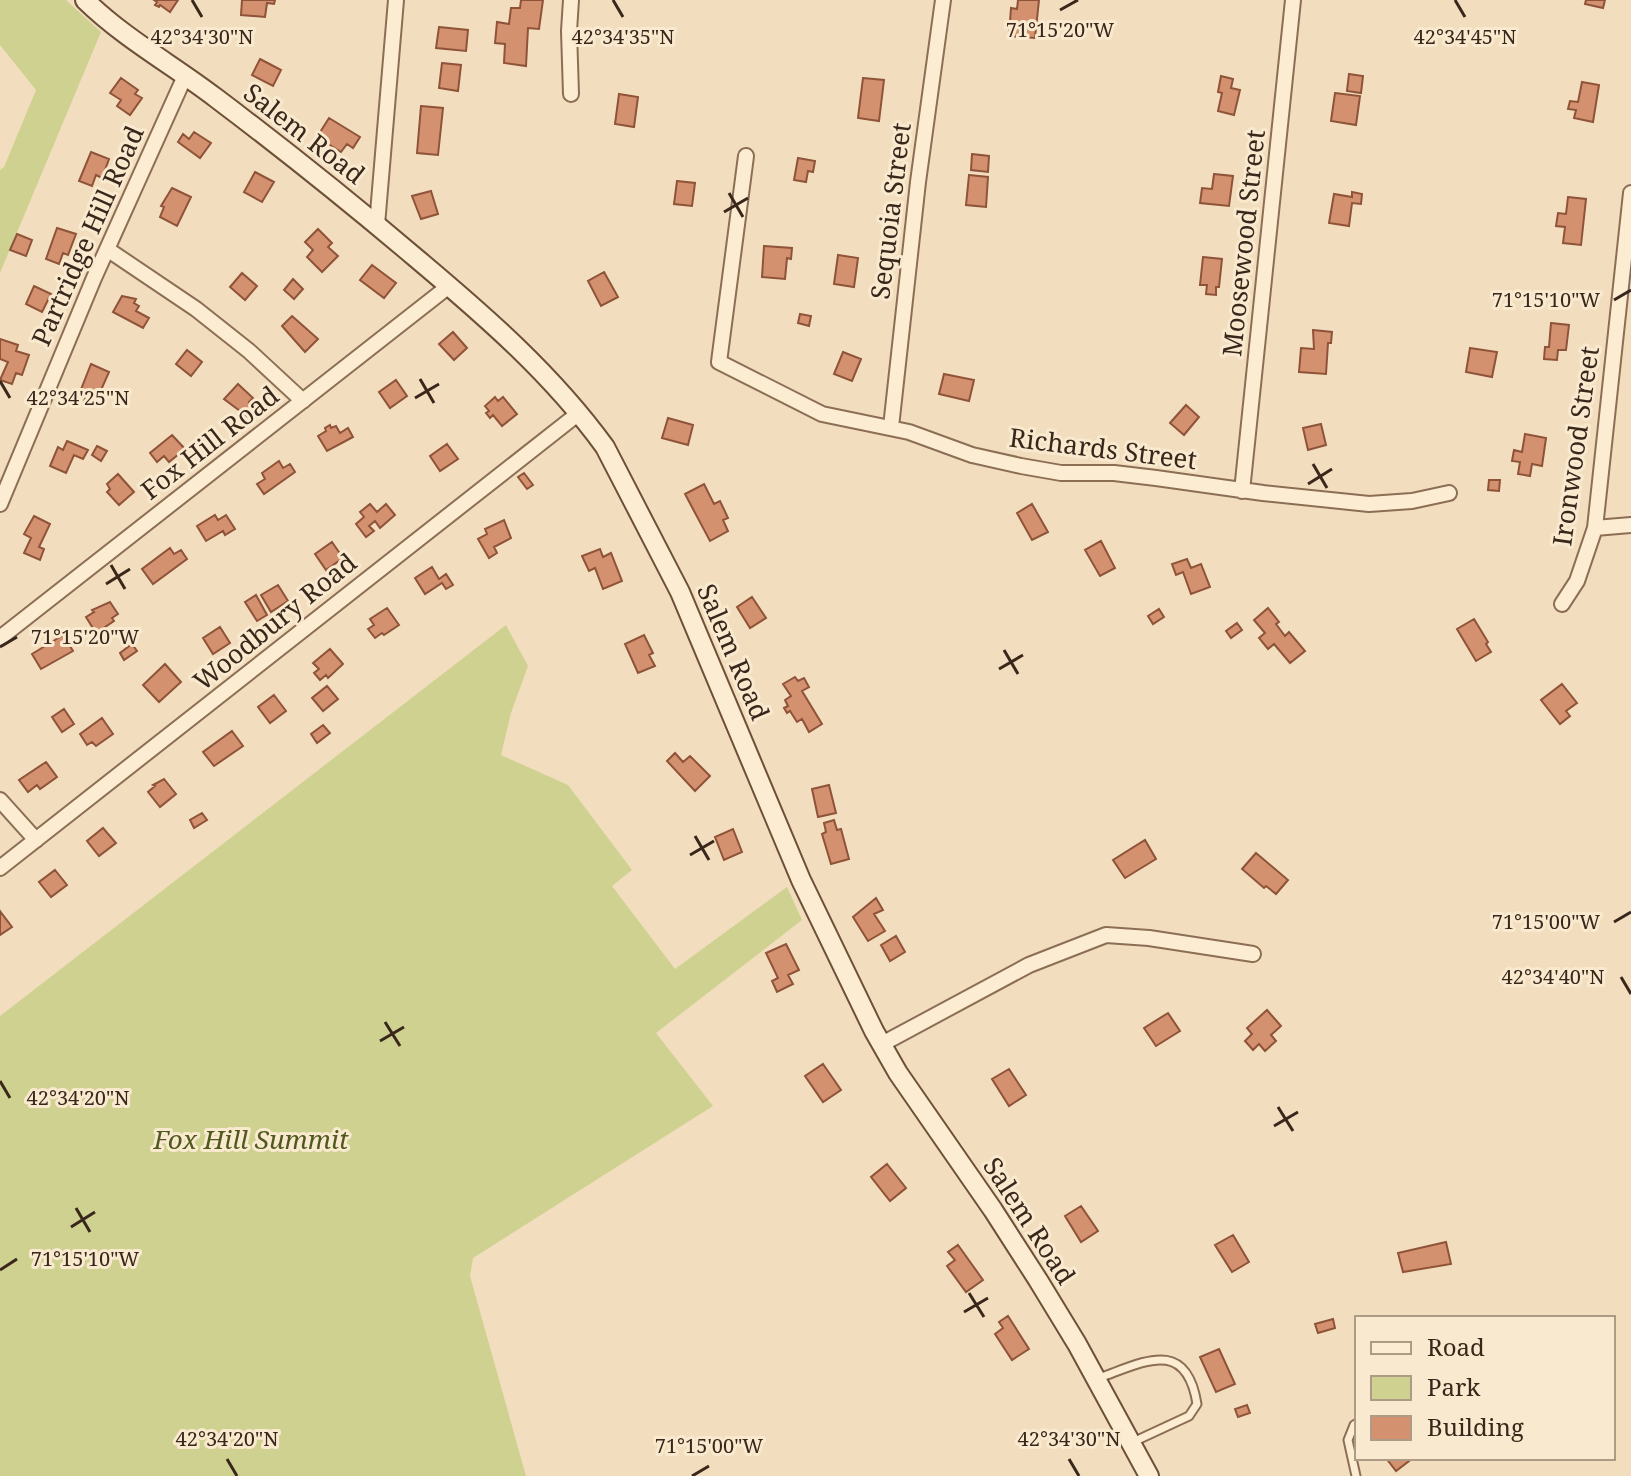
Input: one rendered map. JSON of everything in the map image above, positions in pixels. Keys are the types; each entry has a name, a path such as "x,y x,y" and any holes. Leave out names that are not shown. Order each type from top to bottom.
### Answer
{"main road":[{"name":"Salem Road","path":"85,0 134,42 319,176 449,286 558,387 605,447 680,592 801,880 882,1044 898,1073 993,1210 1096,1379 1149,1476"}],"street":[{"path":"377,225 396,0"},
{"path":"571,0 571,94"},
{"name":"Sequoia Street","path":"891,427 920,167 943,0"},
{"name":"Moosewood Street","path":"1242,491 1293,0"},
{"name":"Partridge Hill Road","path":"0,504 107,249 185,76"},
{"name":"Richards Street","path":"746,156 719,362 822,414 891,427 972,455 1061,473 1156,478 1242,491 1369,504 1412,501 1449,493"},
{"name":"Ironwood Street","path":"1562,604 1577,581 1595,528 1631,193"},
{"path":"107,249 196,309 249,351 303,401"},
{"name":"Fox Hill Road","path":"0,638 449,286"},
{"name":"Woodbury Road","path":"0,868 579,413"},
{"path":"1595,528 1631,525"},
{"path":"0,800 36,840"},
{"path":"882,1044 1029,965 1106,935 1149,938 1253,954"}],"lane":[{"path":"1096,1379 1154,1358 1172,1360 1184,1372 1197,1404 1189,1416 1131,1442"},
{"path":"1355,1427 1348,1440 1356,1476"}],"green space":[{"path":"0,0 66,0 101,32 0,273 0,170 4,167 36,90 0,45"},
{"name":"Fox Hill Summit","path":"506,625 528,666 511,713 501,755 568,785 632,870 612,886 675,969 787,887 802,920 656,1033 713,1106 473,1258 470,1276 526,1476 0,1476 0,1016"}],"building":[{"path":"154,0 178,0 170,12 155,5 157,2"},
{"path":"242,0 275,0 274,4 267,3 265,17 241,15"},
{"path":"521,0 543,0 539,29 528,28 526,66 504,63 505,44 495,43 497,22 509,24 511,8 520,8"},
{"path":"1018,0 1039,0 1035,38 1009,36 1011,8 1017,9"},
{"path":"1586,0 1605,0 1603,8 1585,4"},
{"path":"439,27 468,30 466,51 436,48"},
{"path":"260,59 281,70 273,86 252,75"},
{"path":"442,63 461,65 458,91 439,88"},
{"path":"1349,74 1363,76 1361,93 1347,91"},
{"path":"1221,76 1233,79 1231,88 1240,90 1234,115 1218,111 1222,93 1218,92"},
{"path":"121,78 138,90 135,94 142,98 130,115 117,106 121,100 110,93"},
{"path":"863,78 884,80 879,121 858,118"},
{"path":"1582,82 1599,85 1593,122 1574,118 1576,110 1568,109 1570,101 1578,102"},
{"path":"1335,93 1360,96 1356,125 1331,121"},
{"path":"619,94 638,97 634,127 615,124"},
{"path":"421,106 443,108 438,155 417,153"},
{"path":"329,118 360,137 353,148 347,144 341,152 317,137"},
{"path":"194,132 211,143 200,158 178,142 183,134 189,139"},
{"path":"91,152 109,159 102,178 96,175 92,186 79,181"},
{"path":"972,154 989,156 988,172 971,170"},
{"path":"798,158 815,161 813,172 808,171 806,182 794,180"},
{"path":"255,172 274,182 262,202 244,192"},
{"path":"1214,174 1233,176 1229,206 1200,203 1202,188 1212,189"},
{"path":"969,175 988,177 986,207 966,205"},
{"path":"677,181 695,183 692,206 674,204"},
{"path":"172,188 191,197 177,226 160,217 164,207 161,206"},
{"path":"431,191 438,214 421,219 412,196"},
{"path":"1352,192 1362,194 1361,204 1352,203 1349,226 1329,223 1334,194 1352,197"},
{"path":"1568,197 1586,199 1581,245 1563,243 1565,227 1556,226 1558,213 1566,214"},
{"path":"57,228 76,234 68,255 63,253 59,264 46,259"},
{"path":"318,229 332,243 328,247 338,256 322,272 307,257 313,250 305,242"},
{"path":"17,234 32,240 26,256 10,250"},
{"path":"764,246 792,248 791,259 787,258 785,279 762,277"},
{"path":"838,255 858,258 854,287 834,284"},
{"path":"1203,257 1222,259 1216,295 1206,294 1207,285 1200,285"},
{"path":"372,265 396,283 384,298 360,280"},
{"path":"604,272 618,297 601,306 588,281"},
{"path":"242,273 257,286 245,300 230,287"},
{"path":"293,279 303,289 294,299 284,290"},
{"path":"34,286 51,294 42,312 26,304"},
{"path":"122,296 136,299 134,303 139,306 136,311 149,318 143,328 113,312"},
{"path":"800,314 811,316 809,326 798,323"},
{"path":"292,316 318,339 305,352 282,326"},
{"path":"1551,323 1569,325 1566,350 1558,350 1557,360 1544,359 1545,347 1549,347"},
{"path":"1313,330 1332,332 1331,343 1328,343 1326,374 1299,372 1301,348 1314,349"},
{"path":"453,332 467,348 454,360 439,344"},
{"path":"0,339 18,345 16,351 29,355 22,375 16,373 12,384 0,380 8,362 0,359"},
{"path":"1470,348 1497,352 1492,377 1466,372"},
{"path":"187,350 202,362 191,376 176,364"},
{"path":"843,352 861,359 852,381 834,374"},
{"path":"91,364 109,372 94,406 84,401 87,395 80,392"},
{"path":"944,374 974,380 969,401 939,394"},
{"path":"396,380 407,396 390,408 379,392"},
{"path":"238,384 253,398 249,402 255,409 248,417 224,399"},
{"path":"495,397 498,401 503,397 517,414 502,426 493,415 490,418 486,413 489,411 485,406"},
{"path":"1186,405 1199,417 1184,435 1170,423"},
{"path":"668,418 693,425 688,445 662,438"},
{"path":"1321,424 1326,445 1308,450 1303,428"},
{"path":"330,425 331,428 336,426 340,433 348,428 353,437 327,451 318,436"},
{"path":"1525,434 1546,438 1542,466 1532,464 1530,476 1518,474 1520,462 1512,461 1514,450 1522,452"},
{"path":"172,435 185,449 169,462 164,456 157,462 150,453"},
{"path":"67,441 88,450 83,459 74,455 66,473 50,466 58,447 63,450"},
{"path":"447,444 458,459 440,471 430,456"},
{"path":"97,446 107,451 101,461 92,455"},
{"path":"279,461 283,468 290,464 295,472 264,494 257,484 265,479 262,473"},
{"path":"524,473 533,485 527,489 518,477"},
{"path":"118,474 134,492 119,505 107,492 110,489 107,484"},
{"path":"1489,480 1500,480 1499,491 1488,490"},
{"path":"704,484 714,504 720,501 728,518 723,520 728,531 710,541 685,494"},
{"path":"370,504 377,512 386,504 395,515 380,528 375,521 369,526 374,531 366,537 356,524 364,517 360,512"},
{"path":"1032,504 1048,532 1032,540 1017,513"},
{"path":"215,515 218,520 226,515 235,529 225,535 223,531 206,541 197,526"},
{"path":"34,516 50,524 39,547 44,549 40,560 24,553 31,538 24,534"},
{"path":"504,520 511,538 494,547 497,553 489,558 478,539 487,534 485,529"},
{"path":"1101,541 1115,568 1100,576 1085,550"},
{"path":"332,542 343,558 326,570 315,554"},
{"path":"170,548 174,554 181,550 187,559 153,584 142,569"},
{"path":"600,549 603,557 611,553 622,581 603,589 595,568 589,571 582,556"},
{"path":"1187,559 1191,568 1201,564 1210,587 1191,594 1183,572 1176,575 1172,564"},
{"path":"432,567 439,579 446,574 453,585 446,589 442,583 425,594 415,578"},
{"path":"278,585 288,601 271,612 261,595"},
{"path":"256,595 267,615 257,621 245,602"},
{"path":"752,597 766,618 750,628 737,607"},
{"path":"110,602 118,614 112,618 114,621 96,633 86,617 94,612 92,610"},
{"path":"387,608 399,625 375,638 368,629 374,625 370,619"},
{"path":"1268,608 1285,636 1289,632 1305,651 1290,663 1274,644 1268,649 1259,638 1265,633 1254,620"},
{"path":"1159,609 1164,617 1153,624 1148,616"},
{"path":"1474,619 1491,652 1476,661 1457,629"},
{"path":"1237,623 1242,630 1231,638 1226,631"},
{"path":"220,627 230,643 213,654 203,638"},
{"path":"63,635 73,651 41,669 32,654"},
{"path":"644,635 653,653 649,655 655,666 638,673 625,644"},
{"path":"132,644 137,651 124,660 120,653"},
{"path":"330,649 343,664 328,678 326,675 320,680 314,673 319,669 313,663"},
{"path":"165,664 181,682 159,702 143,685"},
{"path":"795,677 798,681 804,678 809,687 802,691 822,724 809,732 802,719 797,722 784,708 788,706 785,700 791,696 783,684"},
{"path":"1562,684 1577,703 1566,711 1570,716 1560,724 1541,700"},
{"path":"327,686 338,699 323,711 312,698"},
{"path":"274,695 286,711 270,723 258,707"},
{"path":"64,709 74,724 62,732 52,717"},
{"path":"102,718 113,734 96,746 92,742 87,745 80,734"},
{"path":"323,725 330,733 317,743 311,734"},
{"path":"232,731 243,746 214,766 203,752"},
{"path":"675,753 683,762 690,756 710,776 695,791 667,761"},
{"path":"46,762 57,777 40,789 37,785 28,792 19,780"},
{"path":"164,779 176,794 160,807 148,792"},
{"path":"829,785 836,813 818,817 812,789"},
{"path":"202,813 207,820 194,828 190,820"},
{"path":"834,820 837,830 841,829 849,859 831,864 822,834 826,832 824,823"},
{"path":"103,828 116,843 99,856 87,841"},
{"path":"733,829 742,852 724,860 715,837"},
{"path":"1145,840 1156,859 1125,878 1113,860"},
{"path":"1256,853 1288,880 1276,894 1242,869"},
{"path":"55,870 67,885 51,897 39,882"},
{"path":"876,898 883,910 874,914 885,931 868,941 853,917"},
{"path":"0,911 12,927 0,935"},
{"path":"896,936 905,952 890,961 881,945"},
{"path":"786,944 799,970 788,975 793,984 777,992 772,981 778,978 766,953"},
{"path":"1267,1010 1281,1026 1271,1035 1276,1041 1265,1051 1259,1044 1253,1050 1245,1041 1252,1034 1247,1028"},
{"path":"1168,1013 1180,1031 1156,1046 1144,1028"},
{"path":"823,1064 841,1090 823,1102 805,1076"},
{"path":"1009,1069 1026,1095 1009,1106 992,1079"},
{"path":"887,1164 906,1188 890,1201 871,1177"},
{"path":"1081,1206 1098,1231 1081,1242 1065,1216"},
{"path":"1233,1235 1249,1262 1232,1272 1215,1245"},
{"path":"1446,1242 1451,1264 1403,1272 1398,1253"},
{"path":"958,1245 983,1280 966,1292 947,1266 955,1260 948,1252"},
{"path":"1008,1316 1029,1349 1012,1360 995,1334 1003,1328 999,1322"},
{"path":"1333,1319 1335,1328 1318,1333 1315,1324"},
{"path":"1219,1349 1235,1384 1216,1392 1200,1357"},
{"path":"1247,1405 1250,1413 1238,1417 1235,1409"},
{"path":"1388,1460 1410,1460 1396,1471"}]}
